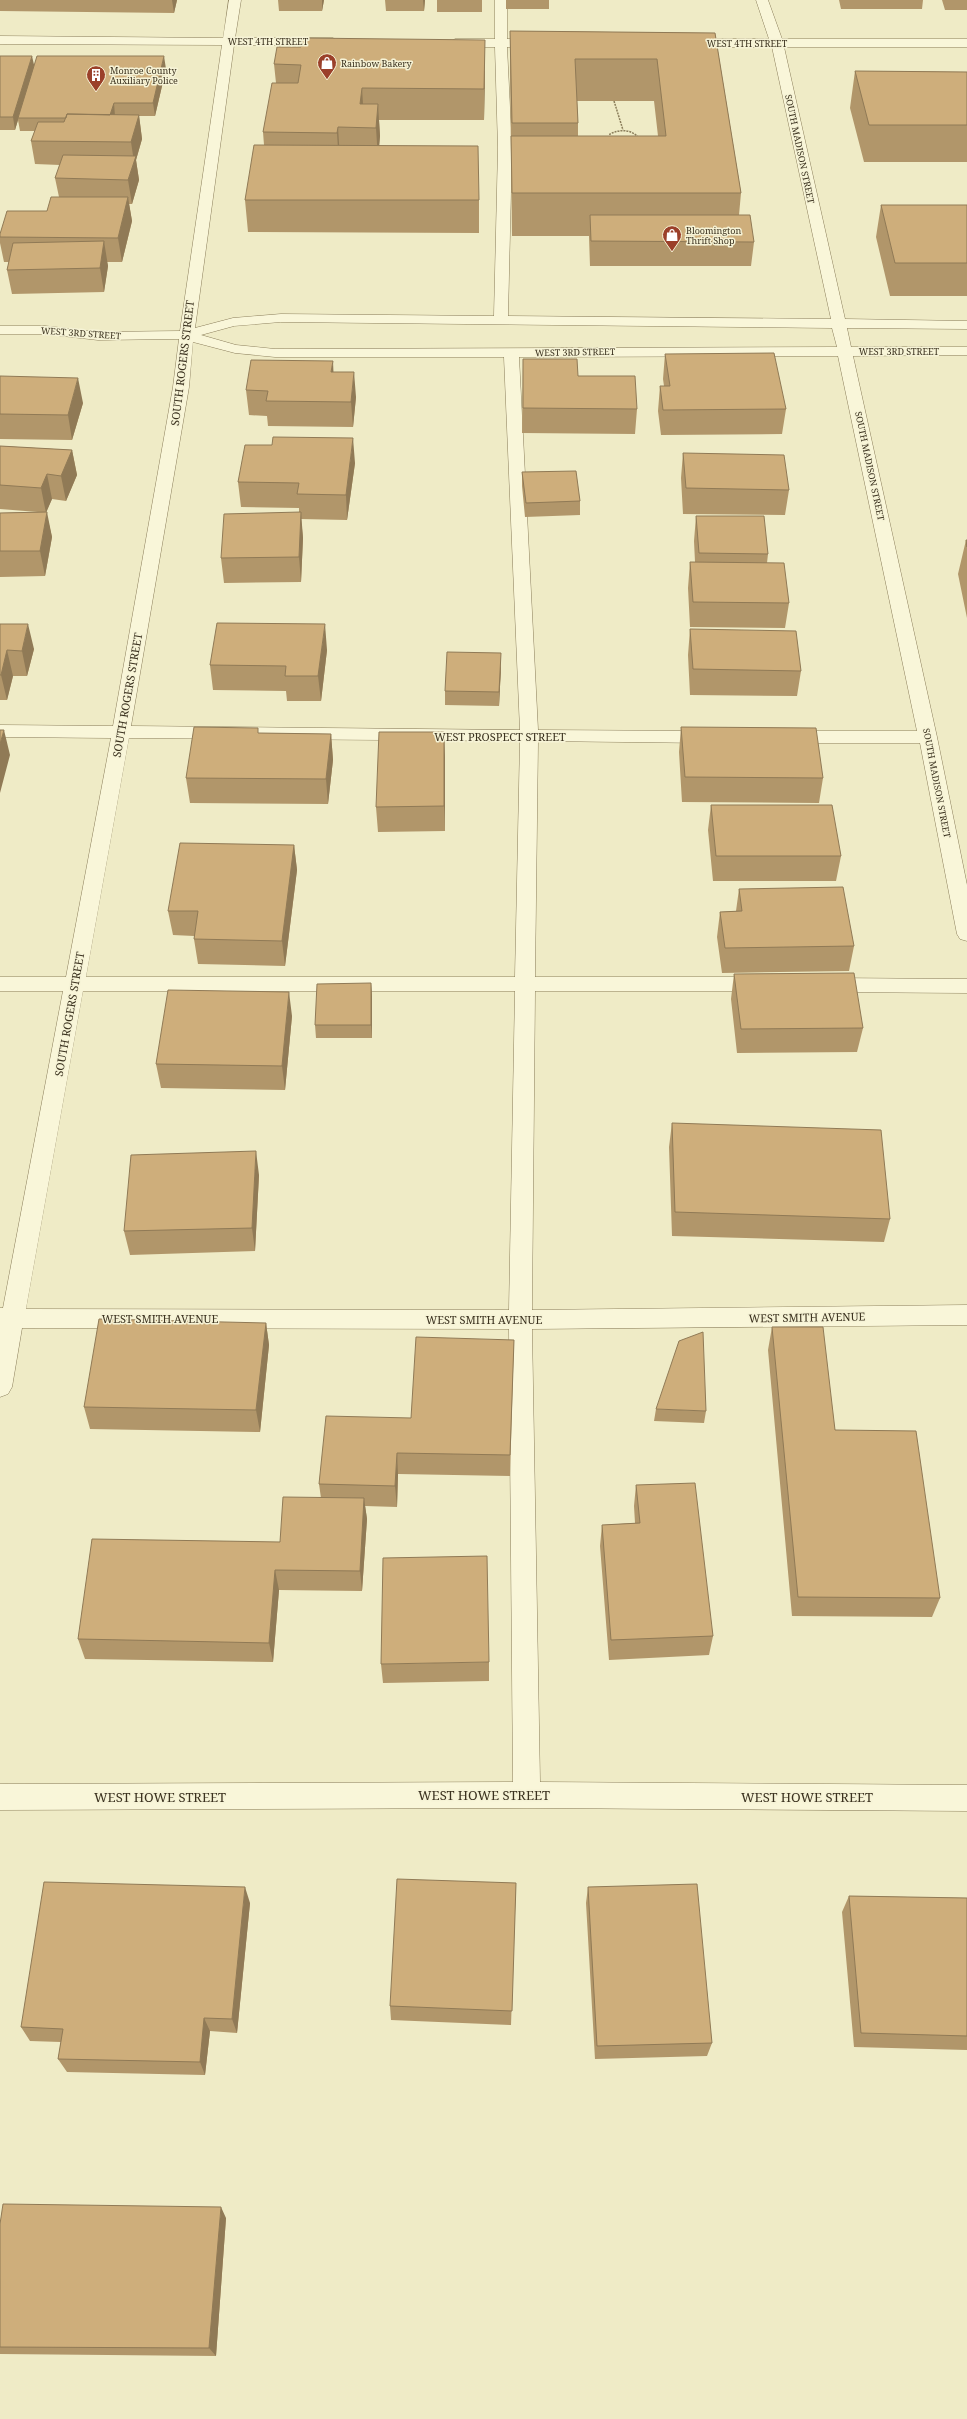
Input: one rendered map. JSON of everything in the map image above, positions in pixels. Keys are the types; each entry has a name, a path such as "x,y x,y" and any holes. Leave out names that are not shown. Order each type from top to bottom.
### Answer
{"street":[{"name":"SOUTH ROGERS STREET","path":"0,1387 7,1318 75,983 121,732 181,387 186,335 235,0"},
{"path":"501,0 500,43 505,148 501,319"},
{"name":"SOUTH MADISON STREET","path":"762,0 768,22 777,43 845,351 928,737 967,934"},
{"name":"WEST 4TH STREET","path":"0,40 345,42"},
{"path":"446,43 555,43"},
{"name":"WEST 4TH STREET","path":"673,43 967,43"},
{"name":"WEST 3RD STREET","path":"0,330 50,330 98,336 186,335 233,322 270,318 501,319 967,325"},
{"name":"WEST 3RD STREET","path":"186,335 227,347 264,352 511,353 967,351"},
{"path":"511,353 529,736 520,1320 527,1795"},
{"name":"WEST PROSPECT STREET","path":"0,730 529,736 728,736"},
{"path":"767,737 928,737"},
{"path":"0,984 779,984"},
{"path":"803,984 967,986"},
{"name":"WEST SMITH AVENUE","path":"7,1318 520,1320 967,1315"},
{"name":"WEST HOWE STREET","path":"0,1797 527,1795 967,1798"}],"path":[{"path":"614,101 623,130"},
{"path":"610,141 608,137 610,134 623,130 631,131 639,138 645,138"}],"building":[{"path":"510,31 715,33 741,193 512,193 511,136 666,136 657,59 575,59 578,123 512,123"},
{"path":"303,38 485,40 484,89 362,88 360,104 378,104 376,128 338,127 337,133 263,132 272,83 298,83 301,65 274,64 277,47 301,47"},
{"path":"0,56 32,56 13,117 0,117"},
{"name":"Monroe County Auxiliary Police","path":"37,56 164,56 153,103 114,103 110,115 67,114 66,118 18,118"},
{"path":"855,71 967,72 967,125 869,125"},
{"path":"67,114 139,115 131,142 31,141 38,122 64,122"},
{"path":"254,145 478,146 479,200 245,200"},
{"path":"63,155 136,156 128,180 55,178"},
{"path":"51,197 128,197 118,238 0,237 7,211 47,211"},
{"path":"881,205 967,205 967,263 895,263"},
{"path":"590,215 750,215 754,242 591,241"},
{"path":"104,241 100,268 7,270 13,243"},
{"path":"774,353 786,409 663,410 660,386 670,386 665,354"},
{"path":"523,359 577,359 578,376 635,376 637,409 523,408"},
{"path":"251,360 333,361 331,372 354,372 351,402 266,401 268,391 246,390"},
{"path":"0,376 78,378 68,415 0,414"},
{"path":"273,437 353,438 346,495 297,494 299,483 238,482 245,445 272,445"},
{"path":"0,446 72,450 61,476 47,474 41,488 0,485"},
{"path":"683,453 784,455 789,490 686,488"},
{"path":"576,471 580,501 526,503 522,472"},
{"path":"47,512 40,551 0,551 0,513"},
{"path":"301,512 299,557 221,558 224,514"},
{"path":"696,516 764,516 768,554 699,553"},
{"path":"690,562 784,563 789,603 693,602"},
{"path":"217,623 325,624 318,676 285,676 286,666 210,665"},
{"path":"0,624 28,624 22,651 7,650 1,675 0,675"},
{"path":"690,629 796,631 801,671 693,669"},
{"path":"447,652 501,653 499,692 445,691"},
{"path":"194,727 258,728 258,733 331,734 326,779 186,778"},
{"path":"681,727 816,728 823,778 685,777"},
{"path":"0,730 4,730 0,744"},
{"path":"379,732 444,732 444,806 376,807"},
{"path":"711,805 832,805 841,856 716,856"},
{"path":"180,843 294,845 282,941 194,939 198,911 168,911"},
{"path":"843,887 854,946 725,948 720,912 742,911 739,889"},
{"path":"854,973 863,1028 741,1029 734,974"},
{"path":"371,983 371,1025 315,1025 317,984"},
{"path":"168,990 289,992 282,1066 156,1064"},
{"path":"672,1123 881,1130 890,1219 675,1212"},
{"path":"256,1151 252,1228 124,1231 131,1155"},
{"path":"99,1319 266,1323 256,1410 84,1407"},
{"path":"772,1327 823,1327 835,1430 916,1431 940,1598 798,1597"},
{"path":"703,1332 706,1411 656,1409 679,1341"},
{"path":"416,1337 514,1340 510,1455 397,1453 395,1486 319,1484 326,1416 411,1418"},
{"path":"695,1483 713,1636 611,1640 602,1525 640,1523 636,1485"},
{"path":"283,1497 364,1498 360,1571 275,1570 269,1643 78,1639 92,1539 280,1542"},
{"path":"487,1556 489,1662 381,1664 383,1558"},
{"path":"397,1879 516,1883 512,2011 390,2006"},
{"path":"44,1882 245,1887 232,2019 204,2018 200,2062 58,2059 63,2029 21,2027"},
{"path":"697,1884 712,2043 597,2046 588,1887"},
{"path":"849,1896 967,1898 967,2036 861,2033"},
{"path":"3,2204 221,2207 209,2348 0,2347 0,2224"}],"place":[{"name":"Rainbow Bakery","path":"327,80"},
{"name":"Monroe County Auxiliary Police","path":"96,92"},
{"name":"Bloomington Thrift Shop","path":"672,252"}]}
